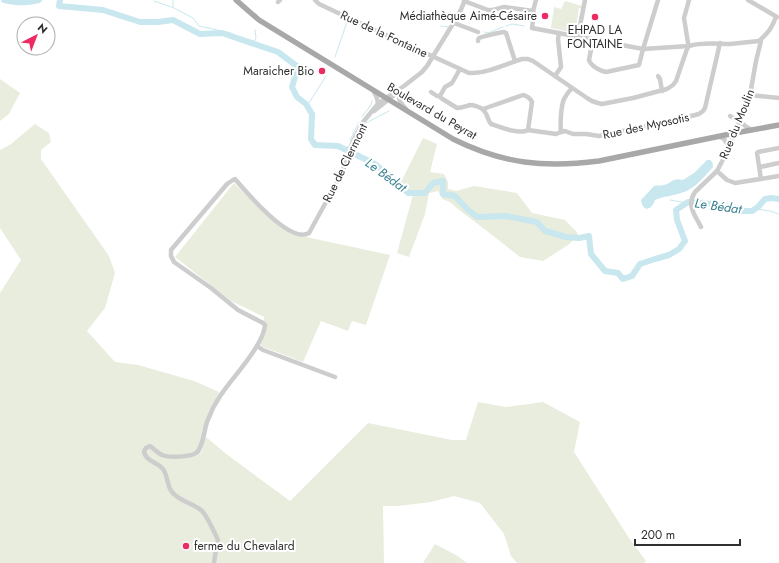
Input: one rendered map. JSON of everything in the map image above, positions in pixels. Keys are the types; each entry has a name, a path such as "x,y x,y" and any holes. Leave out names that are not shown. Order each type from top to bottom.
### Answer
{"main road":[{"name":"Boulevard du Peyrat","path":"236,0 259,20 408,112 470,148 505,159 539,164 578,164 779,125"},
{"name":"Boulevard du Peyrat","path":"241,0 277,31"}],"street":[{"name":"Rue de la Fontaine","path":"315,0 319,4 469,73 486,72 515,61"},
{"path":"536,0 533,10 532,28 643,48 759,41 768,33 778,17 748,0"},
{"path":"578,36 585,0"},
{"path":"593,39 589,60 591,64 602,72 639,65 658,0"},
{"path":"478,41 480,37 504,32 506,33 515,61 528,59 533,61 592,101 602,104 662,91 673,85 676,81 689,46 684,18 688,0"},
{"path":"368,116 422,72 454,23 464,1 488,10 504,8 533,10"},
{"path":"454,23 478,32"},
{"path":"555,76 561,67 558,39 559,33"},
{"name":"Rue du Moulin","path":"701,227 691,205 692,196 716,171 729,147 750,95 761,41 759,41"},
{"name":"Rue des Myosotis","path":"483,109 491,124 509,130 524,132 528,130 556,134 565,132 599,136 699,114 705,108 720,43"},
{"path":"440,96 445,87 452,83 460,69"},
{"path":"658,76 660,78 662,91"},
{"path":"402,88 398,96 399,100 408,112"},
{"path":"561,132 560,124 564,98 572,88"},
{"path":"373,90 378,98 378,104"},
{"path":"431,92 437,96 440,96 457,108 472,105 483,109 523,95 526,96 532,102 528,130"},
{"path":"750,95 779,98"},
{"name":"Rue de Clermont","path":"257,346 262,337 265,325 238,310 211,288 174,262 171,256 172,250 227,184 233,180 235,180 276,221 294,233 305,235 309,233 342,173 359,129 378,104 388,99"},
{"path":"730,116 740,121 748,128 754,130"},
{"path":"718,136 724,139 729,147"},
{"path":"761,179 757,155 758,152 779,148"},
{"path":"760,167 779,163"},
{"path":"716,171 721,176 735,183 779,176"},
{"path":"214,563 218,540 202,511 176,496 171,490 167,476 163,470 144,455 144,451 150,446 163,456 172,457 192,455 198,452 201,446 207,421 212,410 222,393 257,346 263,350 335,377"}],"green space":[{"path":"565,1 582,6 582,9 579,8 575,33 551,28 554,7 561,9"},
{"path":"0,79 20,93 9,114 0,121"},
{"path":"35,124 49,133 51,142 41,150 41,159 109,256 115,273 105,308 87,331 115,362 138,365 194,381 219,392 207,421 200,457 206,437 225,453 290,501 368,423 452,440 466,440 478,402 506,407 543,402 580,422 574,452 629,538 646,561 644,563 517,563 511,556 504,534 480,503 454,496 431,502 398,506 383,506 384,563 0,563 0,293 21,260 0,228 0,150 11,144"},
{"path":"423,138 437,144 430,172 444,174 448,182 448,189 456,191 474,186 517,193 532,213 565,220 577,232 578,236 568,245 543,261 520,257 450,202 442,199 438,191 429,193 425,214 409,257 397,253 413,195 404,193 399,186"},
{"path":"234,183 262,211 289,231 306,237 390,255 366,325 352,321 348,331 321,321 303,362 261,346 264,317 231,301 175,257"},
{"path":"435,544 456,555 467,563 423,563"}],"water":[{"path":"707,160 712,161 713,167 703,179 691,189 655,200 652,206 648,209 644,207 641,200 654,186 664,185 676,179 683,180 694,173"}],"waterway":[{"name":"Le Bédat","path":"4,0 13,2 30,2 39,0"},
{"name":"Le Bédat","path":"60,0 59,6 103,10 140,22 173,20 200,34 222,33 278,52 298,67 292,87 297,97 306,104 312,114 311,139 315,145 338,146 375,164 408,193 425,193 433,183 443,181 443,194 455,196 477,217 505,216 537,222 545,231 566,237 579,238 589,236 591,254 605,271 618,273 623,279 632,276 640,264 669,255 679,249 685,241 677,220 676,210 688,202 721,205 738,208 741,211 752,211 765,199 779,199"},
{"path":"173,0 173,7"},
{"path":"154,1 174,8 193,18 199,26 231,33"},
{"path":"335,57 347,22"},
{"path":"506,26 512,24 524,26"},
{"path":"441,26 448,27"},
{"path":"484,32 488,33 503,27"},
{"path":"253,44 256,38 255,30"},
{"path":"307,106 326,76"},
{"path":"362,117 371,105 372,101"},
{"path":"366,123 389,111"},
{"path":"350,140 359,122"},
{"name":"Le Bédat","path":"348,146 347,148 349,149"},
{"path":"670,200 687,203"},
{"path":"756,209 779,214"}],"place":[{"name":"Médiathèque Aimé-Césaire","path":"545,16"},
{"name":"EHPAD LA FONTAINE","path":"595,17"},
{"name":"Maraicher Bio","path":"322,71"},
{"name":"ferme du Chevalard","path":"186,546"}]}
